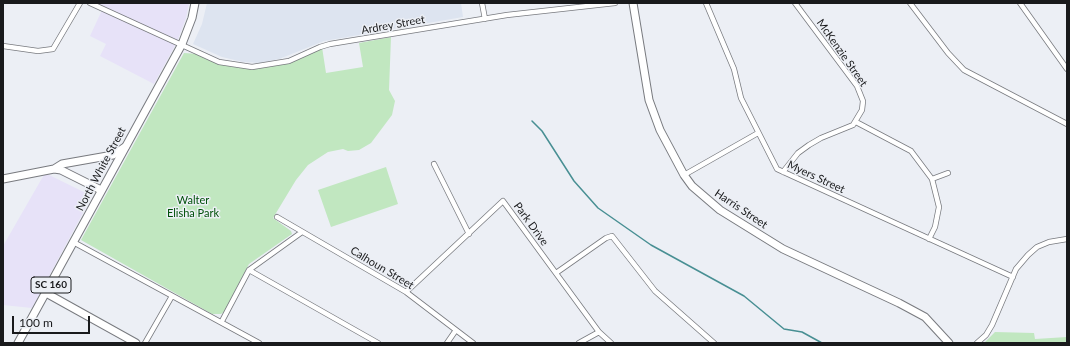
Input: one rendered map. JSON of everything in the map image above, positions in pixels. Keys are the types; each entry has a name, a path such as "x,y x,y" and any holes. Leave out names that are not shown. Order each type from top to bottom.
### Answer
{"street":[{"path":"3,46 38,51 53,49 80,3"},
{"name":"Ardrey Street","path":"90,3 219,62 240,66 260,67 289,61 330,44 485,19 615,3"},
{"name":"North White Street","path":"18,343 182,44 192,18 195,3"},
{"path":"482,3 485,19"},
{"name":"Harris Street","path":"633,3 649,100 660,130 684,175 705,198 753,232 783,249 899,303 925,317 949,343"},
{"name":"Myers Street","path":"706,3 734,69 741,98 777,169 1013,277"},
{"name":"McKenzie Street","path":"795,3 857,86 863,101 862,110 856,122"},
{"path":"910,3 952,59 964,70 1067,124"},
{"path":"1020,3 1067,69"},
{"path":"783,172 798,153 809,145 821,138 853,126 856,122 911,151 932,179 939,207 929,239"},
{"path":"684,175 758,133"},
{"path":"3,179 54,169 62,164 113,155 125,147"},
{"path":"434,164 469,234"},
{"path":"54,169 69,172 101,190"},
{"path":"932,179 948,173"},
{"name":"Park Drive","path":"406,292 503,201 599,332 611,343"},
{"name":"Calhoun Street","path":"277,217 406,292 473,343"},
{"path":"222,321 249,270 302,232"},
{"path":"556,273 606,238 612,236 655,290 714,343"},
{"path":"977,343 986,335 992,325 1016,269 1037,247 1049,242 1067,239"},
{"path":"74,243 222,321 259,343"},
{"path":"249,270 378,343"},
{"path":"46,293 133,342"},
{"path":"145,343 172,296"},
{"path":"447,343 456,330"},
{"path":"579,343 599,332"}],"shaded area":[{"path":"93,3 189,3 186,18 177,42 154,84 100,56 106,44 90,36 103,8"},
{"path":"207,3 461,3 463,17 324,41 279,59 260,63 243,62 222,57 193,44 202,24"},
{"path":"45,173 92,196 32,308 3,305 3,246"}],"green space":[{"name":"Walter Elisha Park","path":"391,37 389,90 395,101 392,115 371,143 359,150 348,151 343,149 328,152 308,165 296,180 273,218 291,231 292,234 249,264 224,312 221,314 212,314 81,240 184,53 199,54 230,66 281,64 322,47 326,73 363,67 359,43"},
{"path":"386,167 398,204 331,227 318,190"},
{"path":"995,332 1034,333 1035,339 1067,337 1067,343 984,343"}],"waterway":[{"path":"532,121 542,131 574,181 598,208 651,245 744,296 784,329 802,332 822,343"}]}
